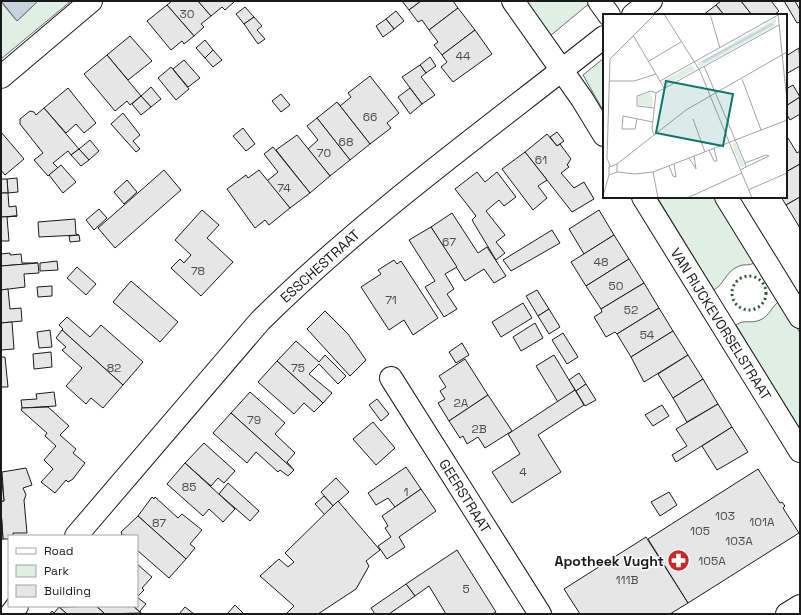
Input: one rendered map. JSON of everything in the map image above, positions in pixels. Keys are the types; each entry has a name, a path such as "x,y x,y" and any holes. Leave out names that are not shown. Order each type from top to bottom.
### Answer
{"street":[{"path":"1,77 91,1"},
{"path":"513,1 562,70 603,133"},
{"path":"599,1 608,14"},
{"path":"634,14 651,1"},
{"name":"ESSCHESTRAAT","path":"77,535 260,320 291,290 358,231 603,38"},
{"name":"VAN RIJCKEVORSELSTRAAT","path":"644,198 800,451"},
{"path":"727,198 800,317"},
{"name":"GEERSTRAAT","path":"391,378 540,614"},
{"path":"787,614 800,606"}],"green space":[{"path":"38,1 71,1 1,59 1,2 17,21"},
{"path":"524,1 590,1 591,2 550,36"},
{"path":"603,59 603,110 583,75"},
{"path":"658,198 717,198 756,262 733,269 714,290"},
{"path":"780,301 800,333 800,429 736,325 742,322 757,321 763,318"}],"shaded area":[{"path":"1,1 38,1 17,21"}],"building":[{"path":"172,1 198,1 211,16 201,24 204,27 194,36 167,5"},
{"path":"198,1 234,2 225,10 222,7 211,16"},
{"path":"402,1 421,1 409,10"},
{"path":"421,1 453,1 458,8 429,30 422,20 418,22 409,10"},
{"path":"721,1 741,1 751,14 723,14 716,5"},
{"path":"741,1 771,1 779,11 775,14 751,14"},
{"path":"784,1 795,1 800,10 800,22 797,23"},
{"path":"167,5 194,36 184,44 182,41 171,50 147,21"},
{"path":"716,5 723,14 704,14"},
{"path":"245,7 254,17 244,24 236,14"},
{"path":"458,8 475,30 442,55 434,45 438,42 429,30"},
{"path":"396,11 404,21 394,29 386,19"},
{"path":"254,17 262,26 257,30 265,39 258,44 244,24"},
{"path":"386,19 394,29 383,37 376,26"},
{"path":"475,30 492,54 453,82 441,67 447,62 442,55"},
{"path":"130,36 152,61 128,80 107,55"},
{"path":"205,40 213,50 205,58 196,48"},
{"path":"799,48 800,66 787,73 787,55"},
{"path":"213,50 222,60 213,67 205,58"},
{"path":"107,55 141,96 130,105 127,101 115,111 84,74"},
{"path":"430,57 436,66 426,73 420,65"},
{"path":"184,60 200,78 188,87 173,69"},
{"path":"420,65 426,73 421,77 435,95 422,104 402,77"},
{"path":"171,67 189,89 176,100 158,78"},
{"path":"370,76 399,113 387,123 391,128 370,144 340,106 351,97 348,93"},
{"path":"793,85 800,97 787,105 787,88"},
{"path":"151,87 161,99 151,107 141,96"},
{"path":"68,88 96,123 84,133 76,124 66,133 44,108"},
{"path":"410,88 422,104 410,114 398,97"},
{"path":"281,94 290,105 281,112 272,101"},
{"path":"141,96 151,107 141,115 132,104"},
{"path":"800,97 800,114 790,120 787,115 787,105"},
{"path":"337,102 370,144 350,160 317,118"},
{"path":"44,108 79,149 71,155 68,151 53,163 58,168 48,176 34,160 43,153 20,124 20,119 30,111 34,112 36,115"},
{"path":"123,113 140,135 133,141 140,149 136,152 111,124"},
{"path":"317,118 350,160 330,176 308,149 318,140 307,126"},
{"path":"243,128 255,144 246,151 233,136"},
{"path":"1,132 24,159 5,175 1,170"},
{"path":"557,132 564,141 557,146 550,137"},
{"path":"547,134 557,146 560,144 571,159 567,165 569,167 561,173 574,188 584,182 594,199 572,212 525,152"},
{"path":"297,135 330,176 310,193 276,150"},
{"path":"787,138 797,153 800,151 800,164 787,171"},
{"path":"90,140 99,151 89,160 79,149"},
{"path":"273,147 310,193 290,208 267,181 278,172 264,154"},
{"path":"79,149 89,160 81,166 71,155"},
{"path":"525,152 547,180 538,186 547,198 533,210 502,169"},
{"path":"800,164 800,197 786,205 782,198 787,198 787,171"},
{"path":"61,165 76,182 63,193 49,175"},
{"path":"164,170 181,190 115,248 98,228"},
{"path":"259,170 290,208 269,225 265,220 255,228 227,189 246,175 248,178"},
{"path":"477,172 485,182 497,172 516,197 504,206 499,200 486,211 505,235 496,242 505,253 496,260 472,220 476,216 455,189"},
{"path":"17,178 18,192 8,193 7,179"},
{"path":"1,179 7,179 8,193 1,193"},
{"path":"127,180 137,192 124,204 114,192"},
{"path":"1,193 8,193 9,207 16,206 17,216 1,217"},
{"path":"800,197 800,228 786,205"},
{"path":"99,209 107,218 94,230 86,220"},
{"path":"202,210 219,225 207,238 233,262 201,296 171,268 180,259 184,263 191,255 175,240"},
{"path":"599,210 614,235 584,254 569,229"},
{"path":"452,213 478,253 487,247 506,276 494,283 484,269 465,281 431,227"},
{"path":"17,216 7,217 9,241 1,241 1,217"},
{"path":"75,219 76,234 79,235 39,237 38,222"},
{"path":"431,227 457,267 445,274 454,289 447,294 457,309 444,317 425,287 435,281 409,240"},
{"path":"552,230 560,243 511,271 503,260"},
{"path":"79,235 80,241 70,242 69,236"},
{"path":"614,235 629,259 586,286 571,262"},
{"path":"10,253 10,255 21,254 22,263 38,263 1,266 1,254"},
{"path":"629,259 644,283 601,309 586,286"},
{"path":"394,260 397,264 401,261 438,318 413,335 404,320 389,330 361,287 381,274 378,270"},
{"path":"57,261 58,270 40,271 40,263"},
{"path":"38,263 39,273 24,274 25,287 1,290 1,266"},
{"path":"77,267 96,284 86,295 67,278"},
{"path":"131,281 178,322 160,342 113,302"},
{"path":"644,283 659,308 617,334 615,332 606,337 594,317 602,312 601,309"},
{"path":"52,286 52,296 38,297 37,287"},
{"path":"8,289 10,309 21,308 22,321 1,323 1,290"},
{"path":"537,290 549,309 538,316 526,296"},
{"path":"523,303 532,318 501,337 492,322"},
{"path":"659,308 673,331 631,357 617,334"},
{"path":"549,309 560,327 549,334 538,316"},
{"path":"325,311 348,334 366,360 350,376 307,329"},
{"path":"67,317 90,337 101,325 143,362 123,385 62,330 63,329 59,325"},
{"path":"12,322 14,349 1,350 1,323"},
{"path":"535,323 543,338 521,351 513,337"},
{"path":"50,330 52,347 39,348 37,332"},
{"path":"62,330 123,385 103,408 91,398 86,404 66,386 82,368 62,350 66,347 56,338"},
{"path":"673,331 688,355 644,382 631,357"},
{"path":"563,333 578,357 567,364 552,340"},
{"path":"296,341 319,362 325,355 346,376 338,384 319,364 309,374 332,393 323,403 277,361"},
{"path":"462,343 469,355 456,363 449,352"},
{"path":"51,352 52,367 34,369 33,354"},
{"path":"554,355 575,390 558,402 536,366"},
{"path":"688,355 703,379 673,398 658,374"},
{"path":"1,357 5,357 8,387 1,387"},
{"path":"465,359 488,395 449,421 438,403 445,399 440,391 446,387 439,376"},
{"path":"277,361 323,403 314,412 304,403 294,414 258,382"},
{"path":"579,373 586,384 576,391 569,380"},
{"path":"703,379 718,404 687,422 673,398"},
{"path":"586,384 596,400 585,406 576,391"},
{"path":"575,390 584,405 538,435 561,472 512,503 492,472 520,454 508,434"},
{"path":"54,392 56,406 22,408 21,400 37,399 36,394"},
{"path":"250,392 285,423 275,434 295,453 287,462 294,470 231,413"},
{"path":"488,395 512,431 485,448 478,437 467,444 463,436 460,438 449,421"},
{"path":"377,399 389,414 381,421 369,405"},
{"path":"718,404 732,427 676,462 672,455 687,446 676,429"},
{"path":"662,405 669,416 653,426 645,415"},
{"path":"48,407 69,426 60,435 76,449 73,453 85,463 73,479 68,482 66,480 55,493 41,482 53,469 44,460 56,446 45,436 47,433 21,410 22,408"},
{"path":"231,413 294,470 288,476 280,470 278,472 256,452 247,463 213,433"},
{"path":"373,422 395,448 376,465 353,439"},
{"path":"732,427 748,452 717,470 702,446"},
{"path":"204,443 235,471 224,483 218,478 211,486 185,463"},
{"path":"185,463 235,509 223,522 209,509 203,516 167,484"},
{"path":"406,467 421,489 395,507 388,498 376,505 368,493"},
{"path":"26,468 32,485 23,488 26,495 24,500 27,533 13,533 13,535 8,535 8,539 3,539 1,501 4,501 2,472"},
{"path":"758,469 780,503 782,502 785,506 783,508 799,533 688,603 648,539"},
{"path":"1,472 4,501 1,501"},
{"path":"336,478 349,492 333,506 321,492"},
{"path":"228,483 259,511 250,521 219,494"},
{"path":"421,489 436,511 399,537 405,547 387,559 378,546 391,537 385,528 388,526 382,516"},
{"path":"669,492 677,505 660,516 651,502"},
{"path":"324,496 334,507 325,515 315,504"},
{"path":"152,497 154,499 155,497 178,518 182,514 202,530 190,544 195,548 186,559 138,516"},
{"path":"338,501 380,550 366,561 369,566 356,589 318,614 286,614 294,606 260,576 279,559 288,567 294,562 285,553"},
{"path":"1,510 3,539 1,540"},
{"path":"138,516 186,559 169,578 138,551 138,535 121,535 121,532"},
{"path":"646,537 688,603 670,614 580,614 564,589"},
{"path":"457,550 496,612 492,614 446,614 429,586 415,596 406,584"},
{"path":"138,565 152,577 142,588 144,590 138,596"},
{"path":"406,584 415,596 389,614 375,614 371,608"},
{"path":"138,598 146,604 140,611 141,613 134,607 138,607"},
{"path":"235,605 244,614 227,614"},
{"path":"59,607 97,607 105,614 67,614"},
{"path":"59,607 67,614 50,614 52,611 54,613"},
{"path":"97,607 134,607 141,613 105,614"},
{"path":"185,607 194,614 179,614"}],"hedge":[{"path":"746,276 752,276 756,277 763,283 766,293 765,300 759,307 752,310 746,310 742,309 735,303 732,296 732,290 733,286 739,279 746,276"}],"place":[{"name":"Apotheek Vught","path":"679,561"}]}
